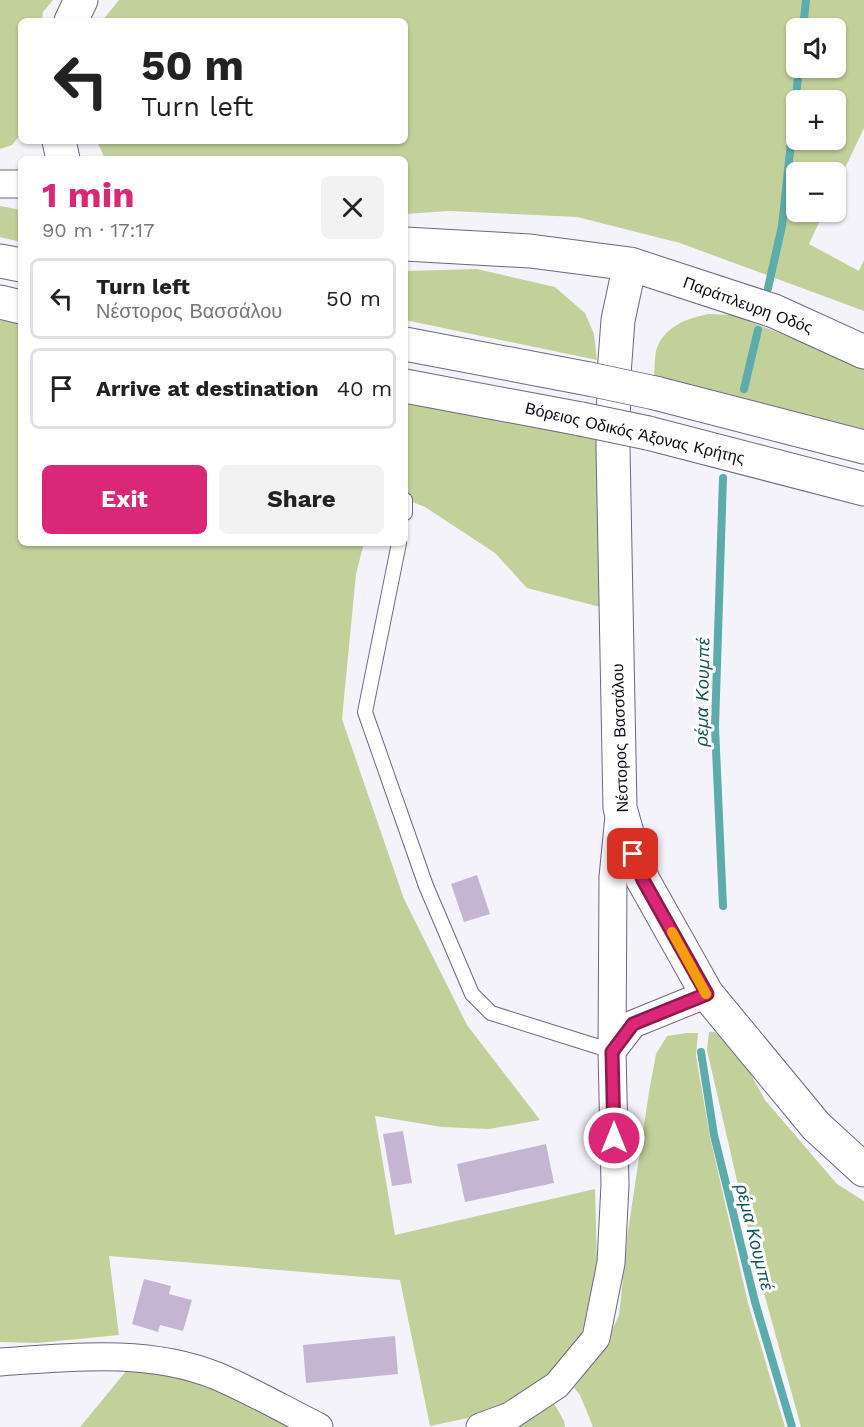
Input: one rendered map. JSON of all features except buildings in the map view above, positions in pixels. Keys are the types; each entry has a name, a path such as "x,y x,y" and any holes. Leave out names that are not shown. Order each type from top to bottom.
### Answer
{"main road":[{"path":"72,18 81,0"},
{"name":"Παράπλευρη Οδός","path":"408,244 530,251 630,264 774,311 864,352"},
{"path":"0,261 18,264"},
{"name":"Νέστορος Βασσάλου","path":"630,264 618,320 614,374 613,448 620,808 643,880 707,994 816,1126 864,1170"},
{"path":"0,302 18,306"},
{"path":"408,345 655,393 864,447"},
{"name":"Βόρειος Οδικός Άξονας Κρήτης","path":"408,387 648,433 864,489"}],"street":[{"path":"0,184 18,184"},
{"path":"480,1427 510,1416 557,1384 596,1338 611,1263 615,1185 612,1052 613,878 620,808"},
{"path":"612,1052 633,1024 707,994"},
{"path":"0,1362 104,1356 173,1364 216,1376 319,1427"}],"lane":[{"path":"398,546 364,712 426,886 472,994 490,1013 612,1052"}],"green space":[{"path":"0,0 53,0 43,12 42,18 18,18 18,138 12,145 0,149"},
{"path":"119,0 864,0 864,128 846,166 846,162 786,162 786,222 819,222 809,244 859,271 864,260 864,311 680,243 577,217 449,211 408,214 408,156 104,156 98,144 408,144 408,18 104,18"},
{"path":"0,206 18,209 18,241 0,237"},
{"path":"477,269 555,287 585,313 594,334 597,360 408,321 408,271"},
{"path":"709,314 741,318 864,367 864,429 654,378 656,352 667,332 679,324"},
{"path":"0,320 18,323 18,546 363,546 356,574 342,719 404,899 467,1025 540,1120 489,1129 442,1127 375,1116 395,1235 595,1189 597,1264 592,1314 570,1355 537,1386 501,1411 430,1426 400,1280 109,1256 119,1335 37,1343 0,1342"},
{"path":"408,401 598,440 600,607 527,588 495,553 425,507 408,500"},
{"path":"709,1032 715,1032 738,1051 765,1100 837,1184 864,1201 864,1427 801,1427 757,1268 707,1050"},
{"path":"698,1033 696,1056 710,1137 748,1303 785,1427 593,1427 580,1395 574,1388 603,1350 619,1315 628,1231 656,1054 667,1036"},
{"path":"127,1370 169,1374 209,1382 298,1427 80,1427"},
{"path":"551,1398 565,1427 505,1427"}],"waterway":[{"name":"ρέμα Κουμπέ","path":"804,18 806,0"},
{"name":"ρέμα Κουμπέ","path":"768,288 782,226 798,78"},
{"name":"ρέμα Κουμπέ","path":"744,389 758,330"},
{"name":"ρέμα Κουμπέ","path":"723,478 715,727 723,906"},
{"name":"ρέμα Κουμπέ","path":"701,1052 714,1135 755,1302 792,1427"}],"slow traffic":[{"path":"672,932 706,994"}],"route":[{"path":"614,1138 612,1052 633,1024 707,994 643,880 633,854"}]}
